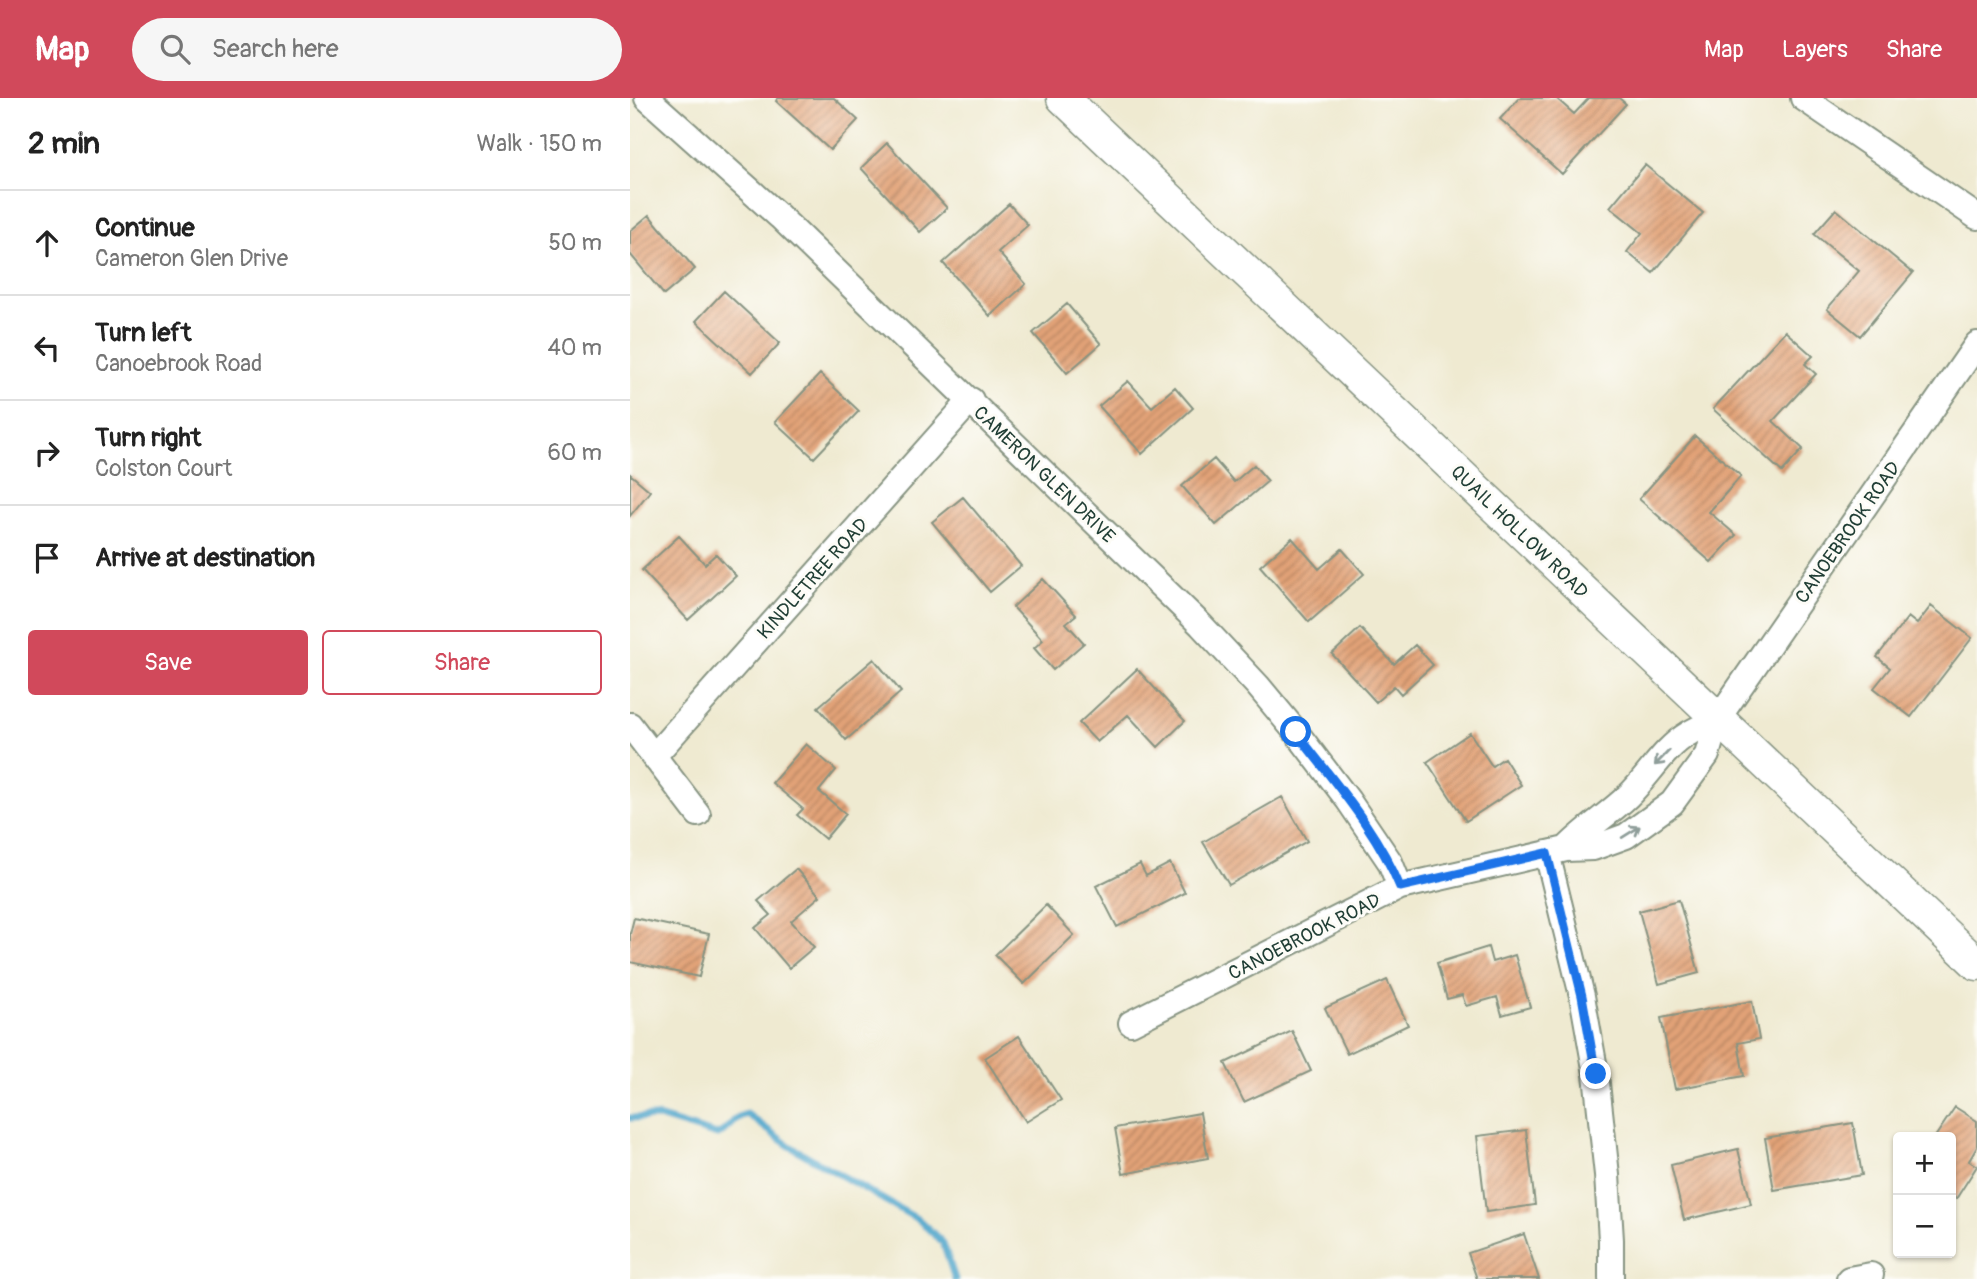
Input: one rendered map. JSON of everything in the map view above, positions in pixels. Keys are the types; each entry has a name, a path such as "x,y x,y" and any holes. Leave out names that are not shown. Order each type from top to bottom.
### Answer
{"main road":[{"name":"QUAIL HOLLOW ROAD","path":"1063,98 1977,964"}],"street":[{"name":"CAMERON GLEN DRIVE","path":"647,98 780,217 1201,625 1258,686 1348,800 1390,862 1400,887"},
{"path":"1803,98 1977,218"},
{"name":"CANOEBROOK ROAD","path":"1130,1023 1400,887 1557,851 1593,848 1626,836 1672,803 1707,755 1717,720 1977,344"},
{"name":"KINDLETREE ROAD","path":"654,756 971,400"},
{"name":"CANOEBROOK ROAD","path":"1557,851 1604,818 1686,734 1717,720"},
{"path":"630,725 698,814"},
{"path":"1557,851 1596,1074 1607,1175 1611,1279"}],"building":[{"path":"778,98 834,98 858,120 830,150 776,101"},
{"path":"1519,98 1556,98 1574,114 1589,98 1619,98 1626,104 1562,174 1500,119"},
{"path":"887,143 947,208 920,232 861,168"},
{"path":"1645,165 1703,213 1653,273 1627,252 1642,233 1610,207"},
{"path":"1009,204 1028,225 998,252 1026,284 990,316 943,263"},
{"path":"1836,209 1913,273 1860,336 1827,309 1859,271 1814,234"},
{"path":"649,215 695,269 664,295 630,254 630,231"},
{"path":"724,291 780,343 752,373 696,321"},
{"path":"1067,304 1101,344 1067,373 1033,333"},
{"path":"1785,331 1813,356 1805,364 1816,374 1773,421 1803,449 1782,472 1713,409"},
{"path":"820,374 859,411 814,458 775,422"},
{"path":"1128,381 1152,407 1175,387 1193,408 1142,454 1099,406"},
{"path":"1695,436 1741,476 1709,512 1736,535 1711,562 1639,499"},
{"path":"1214,459 1234,482 1254,465 1268,481 1216,525 1182,486"},
{"path":"630,474 650,491 630,516"},
{"path":"963,497 1021,566 990,592 932,522"},
{"path":"679,536 705,564 716,554 736,576 688,620 642,570"},
{"path":"1292,538 1319,569 1342,549 1364,574 1309,622 1260,566"},
{"path":"1043,579 1076,615 1066,623 1084,643 1053,670 1034,648 1043,640 1013,607"},
{"path":"1931,606 1972,638 1911,717 1874,688 1890,668 1877,657 1908,617 1917,624"},
{"path":"1360,628 1394,664 1415,645 1433,665 1401,694 1394,686 1376,702 1332,654"},
{"path":"874,659 901,692 846,740 818,707"},
{"path":"1137,669 1185,721 1158,747 1128,715 1097,742 1079,723"},
{"path":"1470,733 1492,766 1504,758 1521,785 1466,821 1427,762"},
{"path":"806,744 836,770 819,791 846,814 825,839 797,815 803,809 772,783"},
{"path":"1282,797 1307,841 1229,885 1203,842"},
{"path":"1170,863 1185,893 1117,927 1096,886 1140,864 1146,876"},
{"path":"796,869 820,896 791,921 814,947 789,968 755,928 771,915 758,901"},
{"path":"1679,900 1699,973 1659,984 1639,911"},
{"path":"1046,905 1074,935 1024,984 995,955"},
{"path":"634,918 709,934 699,977 630,962 630,934"},
{"path":"1488,947 1492,962 1515,955 1530,1007 1502,1015 1497,997 1466,1006 1462,995 1447,999 1437,963"},
{"path":"1387,980 1408,1025 1347,1054 1325,1008"},
{"path":"1752,1001 1759,1039 1738,1043 1744,1076 1675,1089 1661,1018"},
{"path":"1292,1031 1311,1071 1244,1102 1225,1063"},
{"path":"1019,1036 1061,1100 1026,1122 985,1058"},
{"path":"1955,1107 1977,1121 1977,1147 1969,1161 1977,1166 1956,1199 1956,1132 1938,1132"},
{"path":"1200,1113 1208,1158 1123,1174 1115,1128"},
{"path":"1853,1123 1862,1175 1774,1190 1765,1138"},
{"path":"1526,1130 1535,1205 1486,1212 1477,1136"},
{"path":"1738,1149 1751,1204 1684,1220 1671,1165"},
{"path":"1524,1234 1539,1279 1477,1279 1468,1253"}],"waterway":[{"path":"630,1118 658,1117 717,1135 747,1114 788,1145 919,1220 943,1243 955,1279"}],"route":[{"path":"1296,732 1348,800 1390,862 1400,887 1547,853 1582,996 1596,1074"}]}
